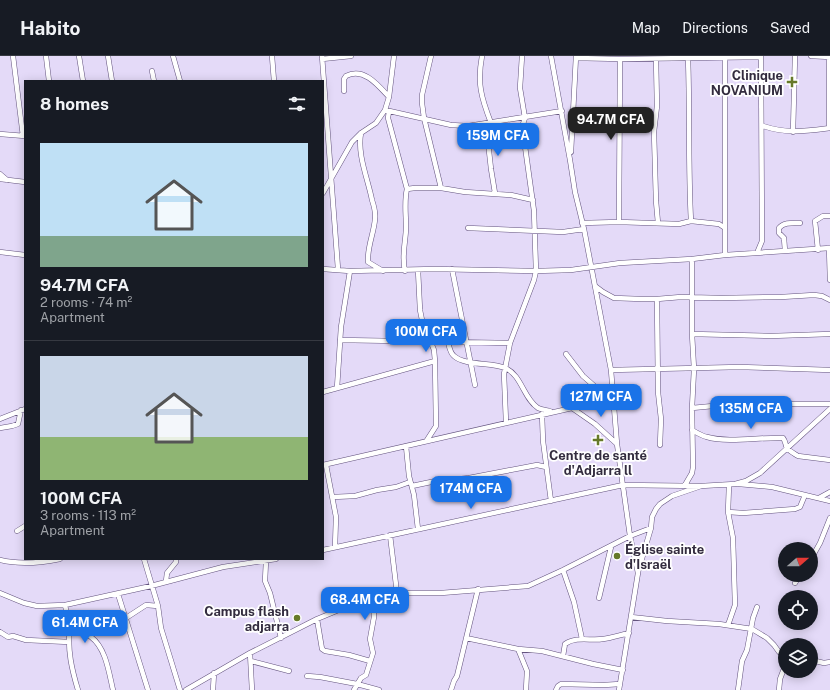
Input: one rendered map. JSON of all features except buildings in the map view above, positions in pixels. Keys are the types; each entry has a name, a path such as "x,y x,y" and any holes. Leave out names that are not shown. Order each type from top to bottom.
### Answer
{"street":[{"path":"0,134 24,136 13,56"},
{"path":"46,56 49,80"},
{"path":"79,56 83,80"},
{"path":"108,56 112,80"},
{"path":"172,56 180,80"},
{"path":"272,56 274,80"},
{"path":"323,80 322,57 351,56"},
{"path":"394,56 387,110 407,189 405,195 406,226 403,260 405,271"},
{"path":"431,56 422,95 422,103 424,118 441,188"},
{"path":"482,56 479,73 479,86 489,123 491,169 495,193"},
{"path":"506,422 505,368 510,343 536,271 533,200 523,132 524,118 520,88 522,56"},
{"path":"551,56 562,111 575,192 584,229 611,370 617,444 630,536 638,573"},
{"path":"570,160 576,57 656,59 761,56 763,126 762,241 757,253"},
{"path":"793,132 795,56"},
{"path":"763,126 793,132 829,128 830,57 811,56"},
{"path":"725,57 725,255"},
{"path":"688,58 690,115 689,182 691,221"},
{"path":"619,222 620,59"},
{"path":"656,59 657,106 654,132 658,223"},
{"path":"152,71 154,80"},
{"path":"344,91 344,80 346,76 363,74 369,76 389,97"},
{"path":"324,91 338,269"},
{"path":"387,110 462,126 524,118 562,111"},
{"path":"324,191 352,142 361,132 376,123 387,110"},
{"path":"361,132 360,145 375,219 368,262 384,271"},
{"path":"0,174 7,180"},
{"path":"0,179 24,182"},
{"path":"407,189 441,188 465,192 511,195 533,200"},
{"path":"818,250 815,221 823,216 830,216"},
{"path":"582,223 619,222 679,224 691,221 719,224 725,228"},
{"path":"785,251 784,238 779,233 779,228 789,223 800,223"},
{"path":"468,228 563,232 584,229"},
{"path":"762,241 770,252"},
{"path":"324,269 338,269 350,272 452,269 536,271 591,268 620,263 818,250 829,248 830,280"},
{"path":"0,252 24,255"},
{"path":"685,485 693,470 692,408 694,369 692,334 692,259"},
{"path":"452,269 471,362 474,385"},
{"path":"418,270 420,310 422,320 431,342 435,361 436,426 427,440"},
{"path":"337,388 340,340 350,272"},
{"path":"595,286 614,298 657,299 814,295 822,296 830,300"},
{"path":"657,299 658,368 661,419 660,445"},
{"path":"692,334 771,336 830,334"},
{"path":"340,340 431,342 466,341 510,343"},
{"path":"448,342 453,356 461,360 496,365 505,368 514,374 538,408 552,412"},
{"path":"566,354 583,376 608,398"},
{"path":"324,392 435,361"},
{"path":"611,370 658,368 694,369 740,366 830,370"},
{"path":"334,547 336,529 332,497 324,465 427,440 572,408 613,396"},
{"path":"692,408 734,404 830,404"},
{"path":"572,408 595,424 617,444"},
{"path":"0,419 23,409"},
{"path":"0,428 18,424 23,409"},
{"path":"324,550 623,485 701,486 729,485 746,481 760,473 830,409"},
{"path":"542,414 543,441 551,501"},
{"path":"692,430 706,437 722,439 783,438 786,441 787,448 798,456 830,460"},
{"path":"406,446 418,529"},
{"path":"332,497 355,496 377,490 411,484 469,478 537,465 546,467"},
{"path":"735,484 772,487 830,501"},
{"path":"728,625 735,605 733,538 728,512 729,485"},
{"path":"619,690 638,573 652,517 656,508 672,496 701,486"},
{"path":"819,498 830,492"},
{"path":"728,512 743,513 795,509 800,507 805,495"},
{"path":"818,547 830,518"},
{"path":"17,531 24,527"},
{"path":"186,690 214,673 317,619 376,596 397,593 441,593 528,586 611,547 630,536 650,528"},
{"path":"390,535 397,593"},
{"path":"599,598 611,547"},
{"path":"0,560 11,563 42,563 56,560"},
{"path":"144,560 158,606 161,628 180,690"},
{"path":"166,581 168,573 176,560"},
{"path":"238,560 239,565"},
{"path":"0,593 24,603 38,606 66,605 118,594 166,581 239,565 271,560"},
{"path":"266,561 265,581 270,593 281,638"},
{"path":"563,570 574,602 582,640"},
{"path":"451,690 457,676 478,590"},
{"path":"118,594 148,690"},
{"path":"354,690 361,678 366,675 373,654 370,639 374,617 373,603 376,596"},
{"path":"66,605 70,628 70,654 78,690"},
{"path":"126,618 146,605 158,606"},
{"path":"738,690 742,661 747,650 752,630 753,618 757,607"},
{"path":"631,617 728,625 752,630 767,638 774,644 778,650"},
{"path":"317,619 322,649 325,651 349,655 370,662"},
{"path":"70,628 89,636 96,642 104,657 113,690"},
{"path":"0,632 8,637 14,636 26,640 69,642"},
{"path":"563,656 565,644 568,642 603,639 628,633"},
{"path":"466,638 518,649 542,651 623,670"},
{"path":"518,649 527,671 526,690"},
{"path":"250,654 252,690"},
{"path":"251,661 289,671"},
{"path":"818,662 830,662"},
{"path":"214,673 214,690"},
{"path":"307,676 357,684 376,690"},
{"path":"779,690 780,678"},
{"path":"556,690 561,684 620,684"}],"place":[{"name":"Clinique NOVANIUM","path":"792,82"},
{"name":"Centre de santé d'Adjarra ll","path":"598,440"},
{"name":"Église sainte d'Israël","path":"617,556"},
{"name":"Campus flash adjarra","path":"297,618"}]}
